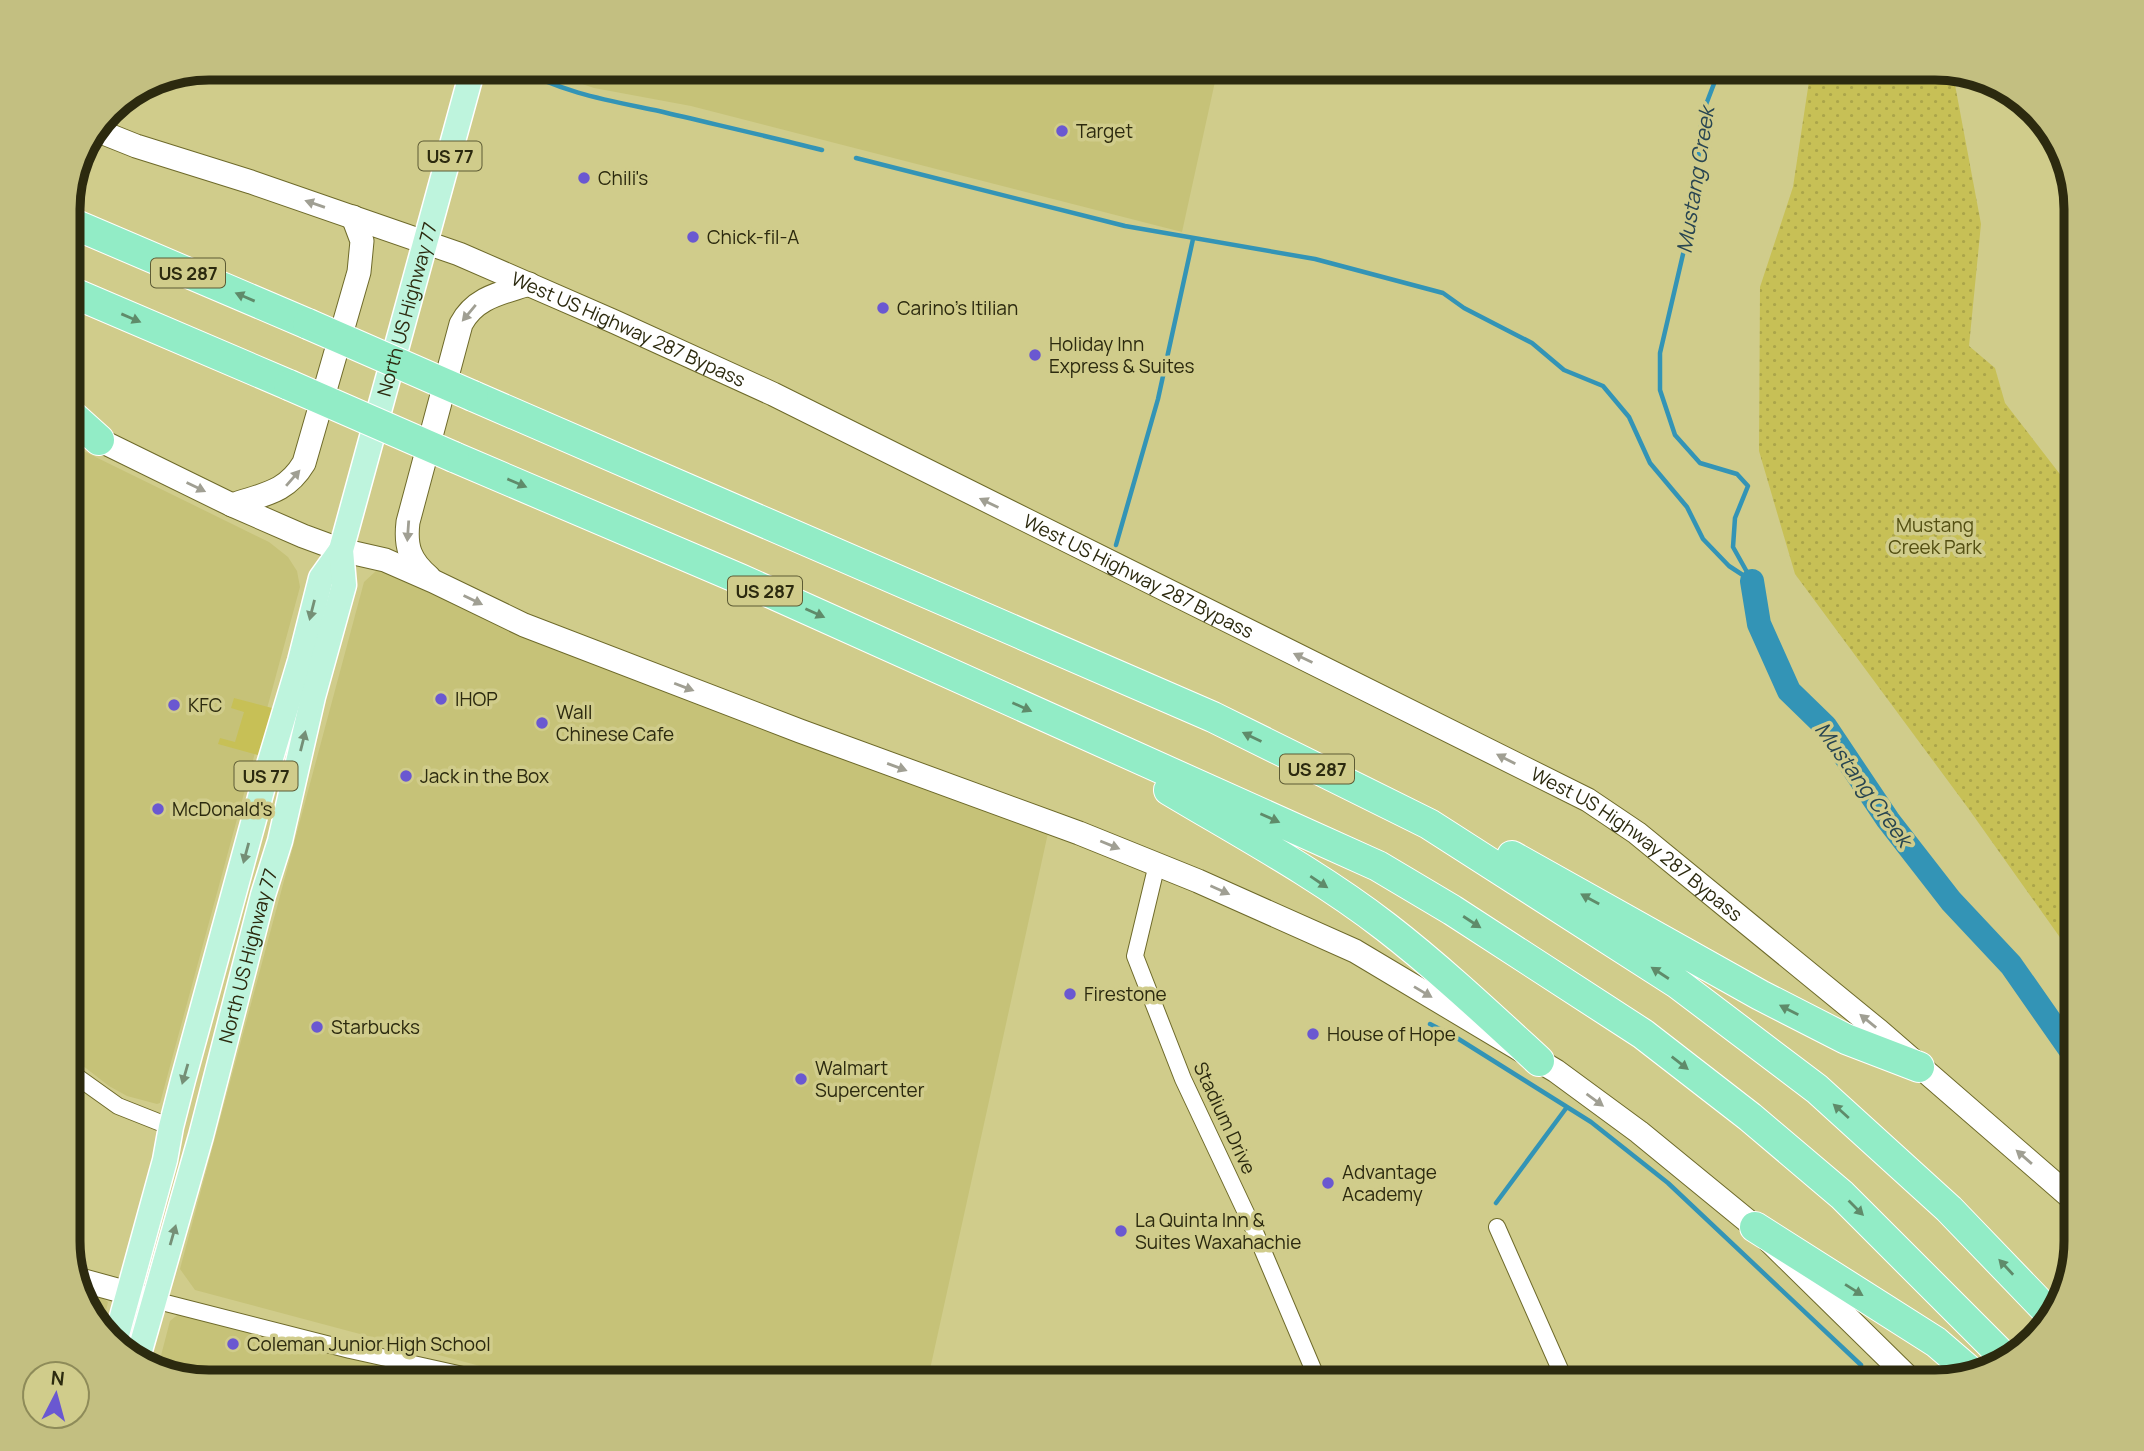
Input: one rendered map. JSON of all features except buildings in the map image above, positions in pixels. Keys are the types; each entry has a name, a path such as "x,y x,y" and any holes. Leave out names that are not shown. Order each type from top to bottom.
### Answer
{"highway":[{"name":"US 287","path":"81,227 1213,717 1429,824 1677,983 1817,1089 1949,1209 2045,1308"},
{"name":"US 287","path":"81,296 740,579 1378,866 1452,909 1643,1034 1842,1195 2000,1353"},
{"path":"81,424 99,440"},
{"path":"1074,730 1122,762 1294,865 1385,926 1454,983 1539,1061"},
{"path":"1397,809 1424,812 1469,832 1760,995 1846,1039 1919,1066"},
{"path":"1755,1227 1936,1342 1965,1367"}],"main road":[{"name":"North US Highway 77","path":"140,1350 279,841 321,666 344,584 341,550 470,81"},
{"name":"West US Highway 287 Bypass","path":"105,134 459,254 773,394 1588,800 1637,833 1879,1031 2064,1192"},
{"path":"232,505 284,488 296,477 304,463 361,261 362,241 353,217"},
{"path":"433,580 412,560 407,536 408,522 461,324 467,313 484,299 529,285"},
{"path":"81,430 232,505 341,550 385,561 433,580 524,625 800,732 1079,833 1157,864 1355,951 1539,1061 1639,1132 1755,1227 1901,1370"},
{"name":"North US Highway 77","path":"118,1332 165,1160 171,1126 320,578 341,550"},
{"path":"204,1009 231,1021"},
{"path":"87,1282 154,1300"}],"street":[{"name":"Stadium Drive","path":"1157,864 1135,956 1183,1079 1255,1233 1313,1370"},
{"path":"81,1080 118,1106 171,1126"},
{"path":"1497,1227 1560,1370"},
{"path":"154,1300 337,1347 440,1370"}],"shaded area":[{"path":"1215,80 1182,232 691,106 594,88 572,81"},
{"path":"81,450 269,542 288,557 297,571 300,587 160,1103 127,1096 81,1064"},
{"path":"384,570 1048,833 930,1370 495,1370 195,1290 180,1269 364,582 376,571"},
{"path":"92,1294 100,1296 108,1302 105,1316"},
{"name":"Coleman Junior High School","path":"181,1312 197,1315 393,1370 210,1370 176,1366 160,1361 170,1321"}],"green space":[{"name":"Mustang Creek Park","path":"1809,80 1955,82 1981,224 1969,346 1995,368 2005,403 2064,479 2064,943 1795,574 1759,451 1760,287 1793,187"},
{"path":"234,698 272,708 276,718 269,746 258,755 218,744 220,738 235,742 244,712 231,708"}],"waterway":[{"name":"Mustang Creek","path":"1715,80 1702,115 1694,207 1660,353 1660,390 1675,435 1700,463 1737,474 1748,486 1735,518 1733,547 1752,581"},
{"path":"545,81 587,95 822,150"},
{"path":"856,158 1125,226 1315,259 1443,293 1464,308 1532,343 1564,370 1603,386 1629,417 1650,463 1687,507 1703,539 1729,566 1752,581"},
{"path":"1116,545 1158,399 1193,239"},
{"name":"Mustang Creek","path":"1752,581 1759,624 1789,691 1825,726 1888,820 1951,901 2011,965 2064,1041"},
{"path":"1430,1024 1591,1122 1668,1183 1861,1365"},
{"path":"1496,1203 1567,1107"}],"place":[{"name":"Target","path":"1062,131"},
{"name":"Chili's","path":"584,178"},
{"name":"Chick-fil-A","path":"693,237"},
{"name":"Carino's Itilian","path":"883,308"},
{"name":"Holiday Inn Express & Suites","path":"1035,355"},
{"name":"IHOP","path":"441,699"},
{"name":"KFC","path":"174,705"},
{"name":"Wall Chinese Cafe","path":"542,723"},
{"name":"Jack in the Box","path":"406,776"},
{"name":"McDonald's","path":"158,809"},
{"name":"Firestone","path":"1070,994"},
{"name":"Starbucks","path":"317,1027"},
{"name":"House of Hope","path":"1313,1034"},
{"name":"Walmart Supercenter","path":"801,1079"},
{"name":"Advantage Academy","path":"1328,1183"},
{"name":"La Quinta Inn & Suites Waxahachie","path":"1121,1231"},
{"name":"Coleman Junior High School","path":"233,1344"}]}
